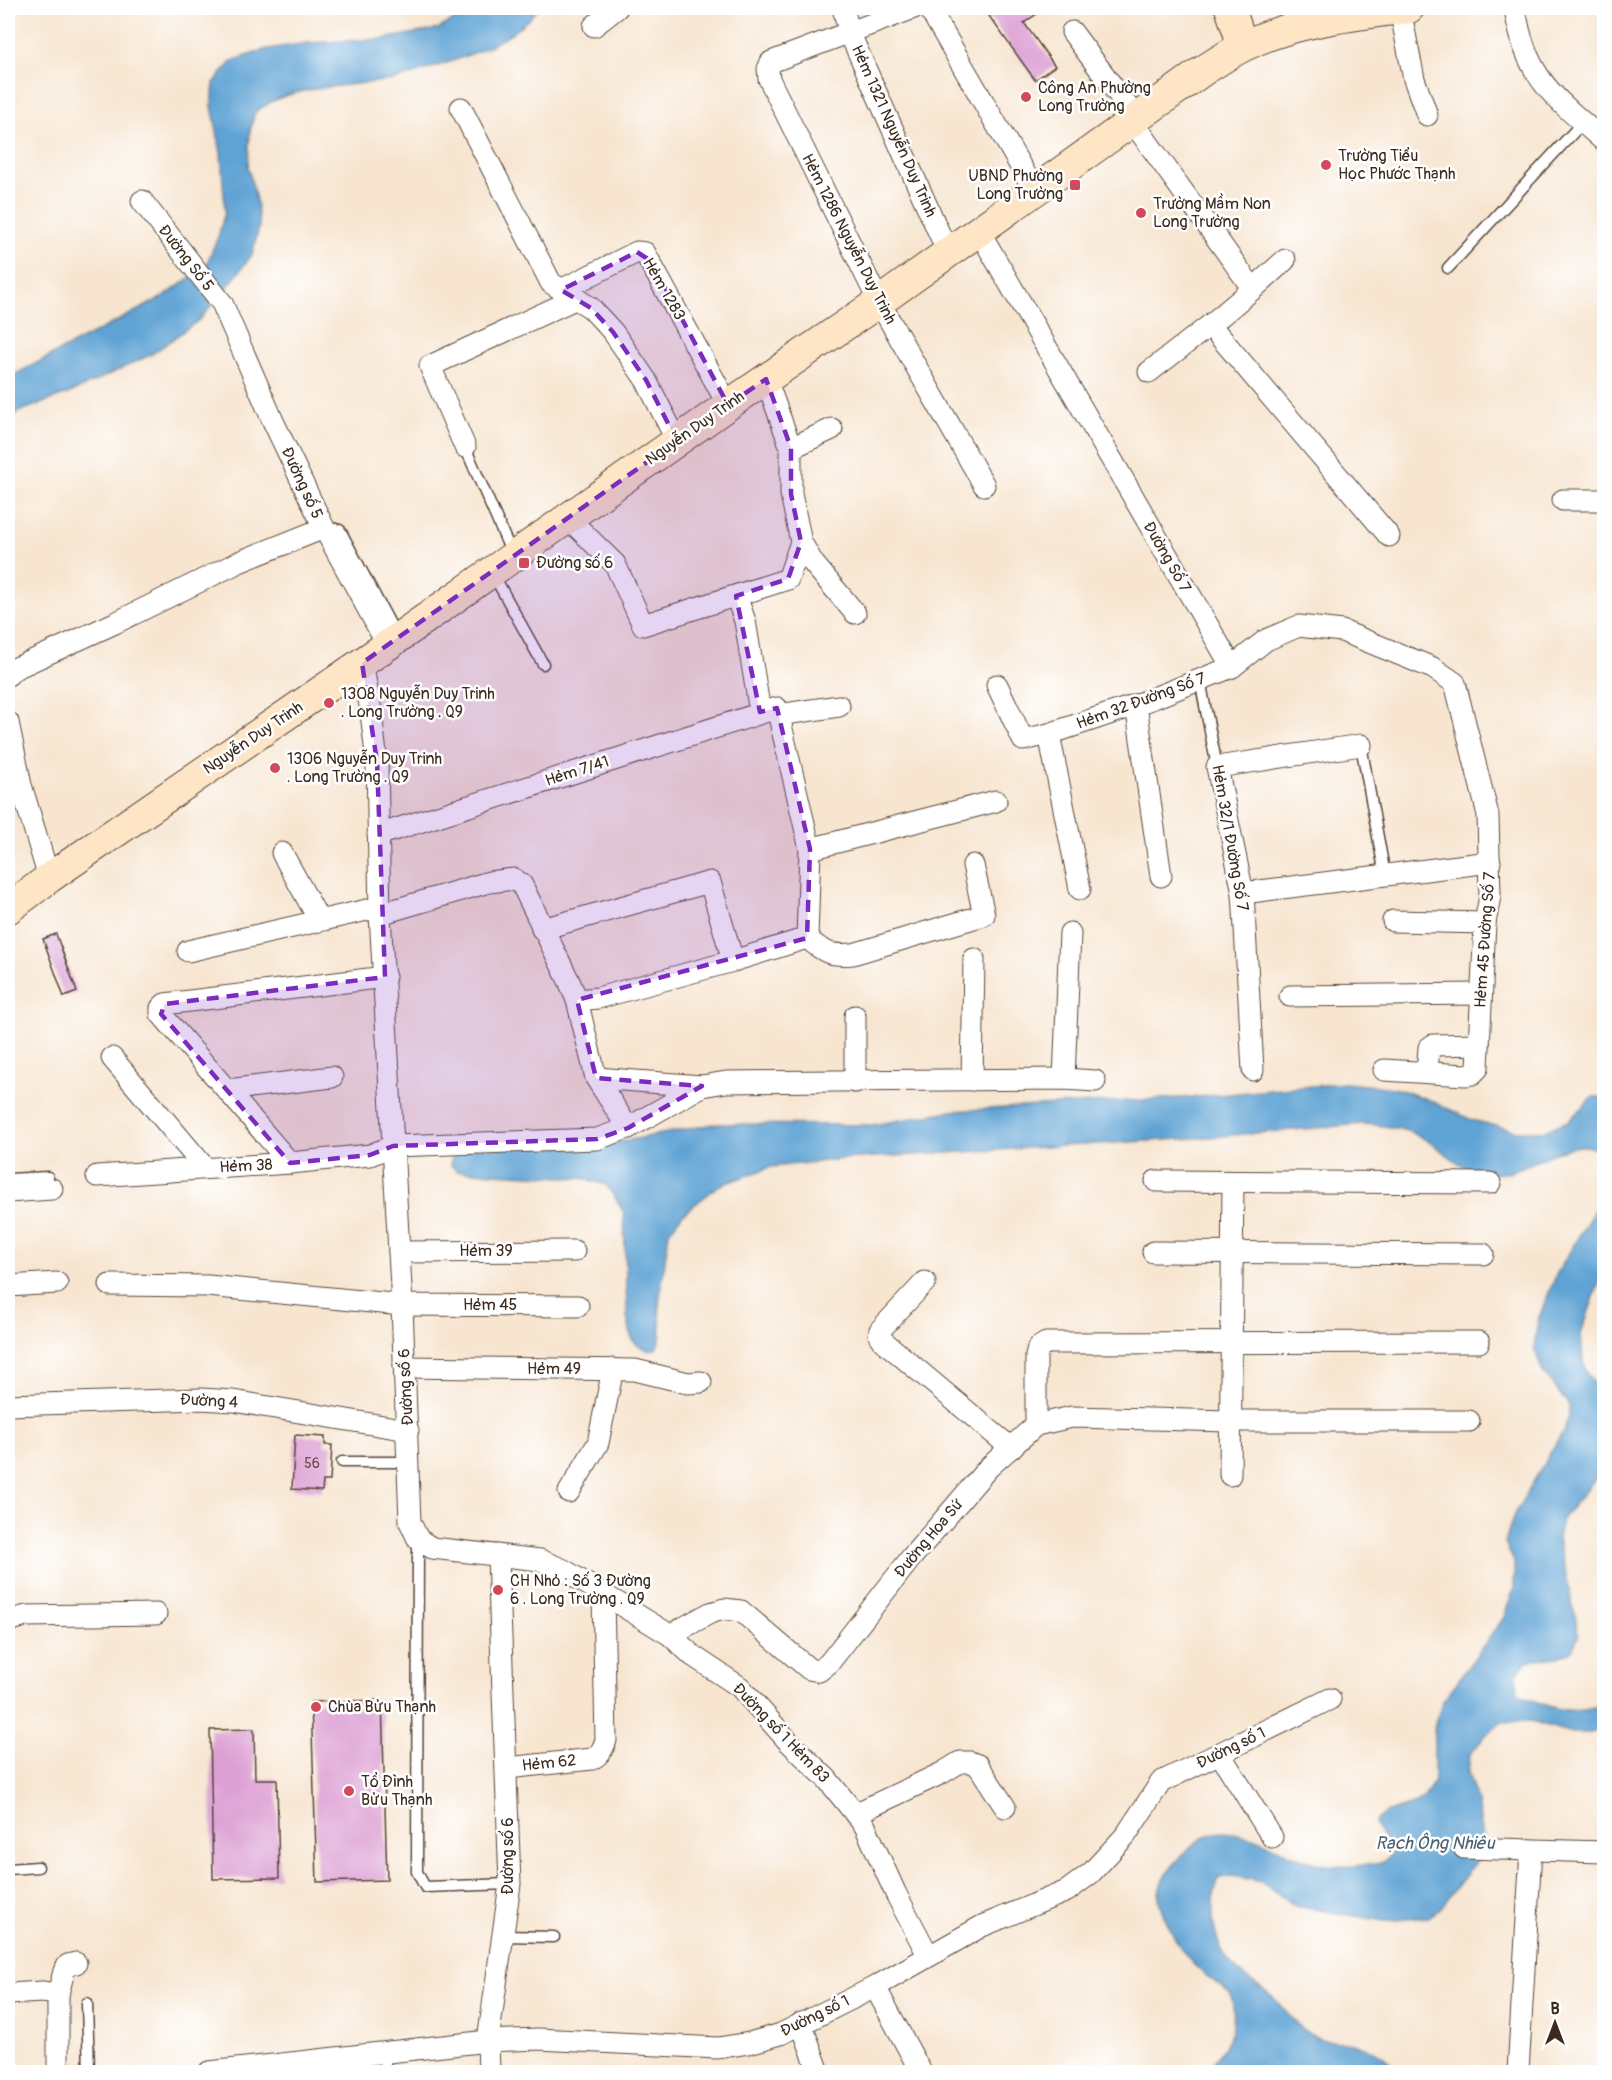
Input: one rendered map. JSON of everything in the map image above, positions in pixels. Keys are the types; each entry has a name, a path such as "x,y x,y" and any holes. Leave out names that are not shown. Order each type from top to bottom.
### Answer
{"main road":[{"path":"1230,8 1244,46"},
{"name":"Nguyễn Duy Trinh","path":"8,909 49,878 362,663 728,405 879,302 1204,70 1244,46 1285,31 1337,18 1404,8"}],"street":[{"path":"594,26 617,8"},
{"name":"Hẻm 1321 Nguyễn Duy Trinh","path":"843,8 850,33 948,253"},
{"path":"850,33 914,8"},
{"path":"929,8 1035,191"},
{"path":"1404,8 1414,79 1427,115"},
{"path":"1515,8 1518,32 1530,64 1545,87 1605,141"},
{"path":"1072,32 1252,289"},
{"name":"Hẻm 1286 Nguyễn Duy Trinh","path":"850,33 771,62 768,69 769,79 879,302 984,485"},
{"path":"461,108 552,283 591,308 620,342 646,380 677,441"},
{"name":"Đường Số 5","path":"142,201 225,310"},
{"name":"Đường Số 7","path":"979,231 1232,667"},
{"name":"Hẻm 1283","path":"569,294 637,252 645,253 728,405"},
{"path":"1149,372 1210,325 1286,260"},
{"path":"465,447 430,366 569,294"},
{"name":"Đường số 5","path":"225,310 324,530 393,641"},
{"path":"1210,325 1389,537"},
{"path":"766,380 791,448 791,494 801,542 813,563 855,613"},
{"path":"791,448 832,429"},
{"path":"1563,500 1605,500"},
{"path":"568,518 615,564 643,625 788,579 801,542"},
{"path":"8,675 14,669 240,562 324,530"},
{"path":"736,596 810,849 807,938"},
{"name":"Hẻm 45 Đường Số 7","path":"1232,667 1266,640 1299,626 1342,631 1433,668 1455,683 1488,816 1490,896 1485,923 1478,1068 1472,1074 1384,1070"},
{"name":"Đường số 6","path":"362,663 377,762 380,910 402,1305 410,1522 418,1539"},
{"name":"Hẻm 32 Đường Số 7","path":"997,685 1023,740 1049,734 1136,705 1232,667"},
{"path":"1136,705 1161,876"},
{"name":"Hẻm 7/41","path":"378,835 771,712 839,706"},
{"path":"8,722 21,784 49,878"},
{"path":"1049,734 1080,889"},
{"path":"1217,767 1361,745"},
{"name":"Hẻm 32/1 Đường Số 7","path":"1217,767 1243,892 1253,1070"},
{"path":"810,849 996,801"},
{"path":"282,853 319,921"},
{"path":"1243,892 1490,862"},
{"path":"807,938 822,951 839,955 853,954 984,915 973,865"},
{"path":"188,951 319,921 380,910 489,882 514,879 522,885 569,981 577,1000 597,1078 628,1128"},
{"path":"542,928 710,882 733,961"},
{"path":"1392,921 1485,923"},
{"path":"1064,1079 1070,933"},
{"path":"577,1000 598,998 807,938"},
{"path":"972,1080 974,959"},
{"path":"290,1164 161,1014 161,1008 165,1004 385,977"},
{"path":"1290,996 1481,994"},
{"path":"855,1016 855,1082"},
{"path":"1427,1072 1429,1048 1433,1045 1479,1044"},
{"path":"112,1059 205,1168"},
{"path":"227,1090 332,1077"},
{"path":"597,1078 702,1086 726,1082 1064,1079 1095,1081"},
{"name":"Hẻm 38","path":"98,1176 290,1164 370,1155 393,1146 597,1138 628,1128 702,1086"},
{"path":"1156,1181 1490,1183"},
{"path":"1230,1475 1233,1182"},
{"path":"8,1192 50,1183"},
{"name":"Hẻm 39","path":"399,1252 574,1251"},
{"path":"1153,1252 1482,1254"},
{"path":"925,1282 880,1330 879,1335 882,1340 1011,1448"},
{"path":"8,1286 57,1283"},
{"name":"Hẻm 45","path":"110,1285 208,1286 402,1305 578,1306"},
{"path":"1469,1421 1230,1421 1072,1417 1036,1425 1036,1356 1038,1348 1046,1343 1479,1342"},
{"name":"Hẻm 49","path":"404,1367 635,1370 688,1383 701,1382"},
{"path":"569,1492 598,1443 613,1369"},
{"name":"Đường 4","path":"8,1405 201,1399 233,1401 408,1430"},
{"name":"Đường Hoa Sứ","path":"670,1635 710,1613 724,1609 741,1611 808,1669 819,1671 829,1664 911,1558 980,1477 1036,1425"},
{"path":"418,1539 432,1548 498,1555"},
{"name":"Đường số 6","path":"489,2073 488,2041 510,1884 498,1555"},
{"name":"Đường số 1 Hẻm 83","path":"498,1555 540,1560 564,1570 670,1635 693,1656 740,1687 788,1741 827,1779 865,1827 928,1955"},
{"name":"Hẻm 62","path":"507,1768 592,1759 598,1756 606,1740 603,1594"},
{"path":"8,1621 32,1616 156,1614"},
{"name":"Đường số 1","path":"209,2073 385,2063 488,2041 538,2039 718,2048 781,2034 875,1987 982,1926 1067,1891 1091,1873 1126,1835 1161,1782 1330,1699"},
{"path":"1221,1754 1272,1838"},
{"path":"855,1814 942,1773 960,1762 978,1765 1005,1807"},
{"path":"1464,1848 1605,1852"},
{"path":"1518,2073 1531,1850"},
{"path":"58,2073 58,1994 64,1971 68,1965 76,1963"},
{"path":"875,1987 921,2073"},
{"path":"8,1994 42,1992 58,1994"},
{"path":"801,2023 819,2073"}],"lane":[{"path":"1448,268 1583,122"},
{"path":"465,447 502,564 543,664"},
{"name":"Hẻm 32/1 Đường Số 7","path":"1200,680 1217,767"},
{"path":"1361,745 1385,875"},
{"path":"8,1179 50,1183"},
{"path":"342,1462 408,1462"},
{"path":"418,1539 417,1872 425,1887 510,1884"},
{"path":"8,1869 38,1867"},
{"path":"503,1936 554,1936"},
{"path":"87,2003 89,2073"}],"highlighted area":[{"path":"637,252 651,261 728,405 766,379 791,448 791,494 801,542 788,579 736,596 760,712 777,708 810,849 807,938 577,1000 596,1078 702,1086 628,1128 597,1139 393,1146 370,1155 290,1163 161,1014 165,1004 385,977 377,762 362,663 677,441 646,380 613,332 591,308 561,290"}],"water":[{"path":"475,8 539,8 528,20 503,39 459,59 397,79 288,95 272,101 255,112 250,131 248,167 257,204 259,227 252,255 222,294 199,320 152,354 70,393 18,412 8,421 8,378 165,296 206,265 218,237 225,212 221,153 212,106 214,83 232,61 267,49 307,43 382,39 438,29"},
{"path":"1345,1083 1395,1088 1427,1099 1472,1120 1517,1131 1542,1131 1569,1121 1592,1097 1604,1097 1604,1162 1597,1151 1587,1146 1574,1147 1514,1170 1488,1173 1476,1171 1456,1162 1428,1141 1411,1132 1363,1124 1198,1138 843,1159 771,1167 718,1186 682,1215 669,1232 659,1304 661,1336 656,1349 650,1351 632,1340 627,1317 624,1213 606,1185 581,1178 457,1171 450,1164 455,1149 619,1142 714,1124 873,1125 950,1111 1198,1097"},
{"name":"Rạch Ông Nhiêu","path":"1604,1179 1604,1269 1581,1333 1583,1362 1588,1375 1604,1396 1604,1468 1562,1519 1558,1538 1579,1634 1572,1651 1559,1657 1536,1659 1525,1663 1516,1676 1518,1693 1539,1703 1572,1710 1594,1708 1604,1704 1604,1730 1572,1733 1531,1721 1502,1722 1486,1735 1470,1754 1468,1773 1477,1801 1483,1837 1476,1862 1442,1906 1429,1917 1385,1921 1295,1906 1261,1882 1234,1876 1219,1878 1213,1902 1214,1927 1222,1951 1238,1971 1278,2002 1300,2027 1311,2035 1323,2040 1367,2048 1380,2054 1400,2072 1203,2072 1219,2056 1229,2038 1234,2018 1231,1994 1196,1966 1183,1951 1160,1905 1159,1890 1162,1883 1172,1867 1191,1847 1202,1838 1215,1833 1236,1833 1297,1857 1330,1866 1376,1864 1383,1862 1392,1854 1375,1824 1377,1819 1386,1813 1418,1802 1425,1796 1434,1781 1434,1730 1443,1701 1503,1619 1514,1589 1514,1561 1505,1544 1508,1532 1515,1513 1565,1428 1569,1405 1542,1371 1534,1347 1538,1320 1557,1273 1598,1204"}],"building":[{"path":"1001,8 1045,8 1024,23 1055,66 1035,80 989,16"},
{"path":"56,934 77,992 64,997 43,939"},
{"path":"295,1435 325,1437 325,1445 332,1445 330,1481 323,1481 322,1491 292,1489"},
{"name":"Tổ Đình Bửu Thạnh","path":"382,1700 387,1880 317,1882 311,1702"},
{"path":"254,1729 255,1779 277,1779 279,1878 213,1879 210,1730"}],"place":[{"name":"Công An Phường Long Trường","path":"1026,97"},
{"name":"Trường Tiểu Học Phước Thạnh","path":"1326,165"},
{"name":"UBND Phường Long Trường","path":"1075,185"},
{"name":"Trường Mầm Non Long Trường","path":"1141,213"},
{"name":"Đường số 6","path":"524,563"},
{"name":"1308 Nguyễn Duy Trinh . Long Trường . Q9","path":"329,703"},
{"name":"1306 Nguyễn Duy Trinh . Long Trường . Q9","path":"275,768"},
{"name":"CH Nhỏ : Số 3 Đường 6 . Long Trường . Q9","path":"498,1590"},
{"name":"Chùa Bửu Thạnh","path":"316,1707"},
{"name":"Tổ Đình Bửu Thạnh","path":"349,1791"}]}
